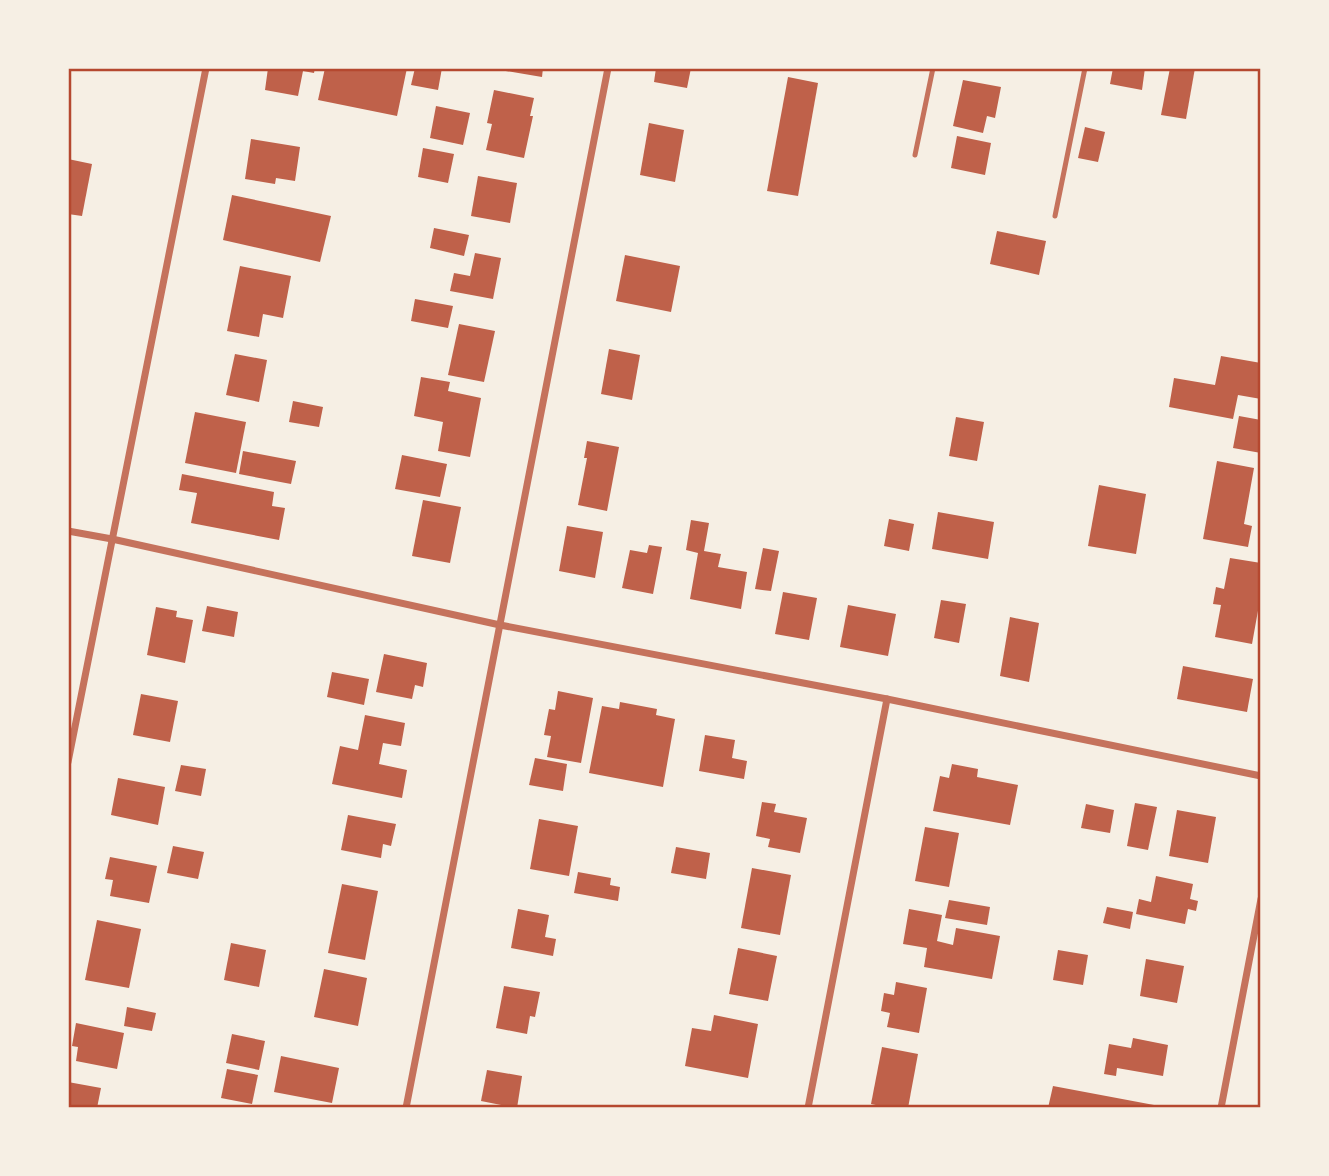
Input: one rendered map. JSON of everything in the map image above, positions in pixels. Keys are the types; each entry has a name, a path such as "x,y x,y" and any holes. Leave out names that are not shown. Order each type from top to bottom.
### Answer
{"street":[{"path":"68,762 206,68"},
{"path":"406,1108 608,68"},
{"path":"68,531 500,625 887,699 1261,776"},
{"path":"808,1108 887,699"},
{"path":"1221,1108 1261,899"}],"lane":[{"path":"915,155 933,68"},
{"path":"1055,216 1084,68"}],"building":[{"path":"268,68 315,68 314,73 303,71 298,96 265,90"},
{"path":"325,68 407,68 397,116 318,100"},
{"path":"415,68 442,68 438,90 411,85"},
{"path":"500,68 543,68 542,77"},
{"path":"656,68 691,68 687,88 654,82"},
{"path":"1113,68 1145,68 1142,90 1110,84"},
{"path":"1170,68 1195,68 1186,119 1161,115"},
{"path":"788,77 818,83 798,196 767,191"},
{"path":"963,80 1001,87 995,118 987,116 983,133 953,126"},
{"path":"494,90 534,98 524,158 486,150 492,124 487,123"},
{"path":"436,106 470,113 463,145 430,138"},
{"path":"649,123 684,130 675,182 640,175"},
{"path":"1085,127 1105,132 1098,162 1078,158"},
{"path":"957,136 991,143 985,175 951,168"},
{"path":"251,139 300,147 295,181 276,178 275,184 245,179"},
{"path":"423,148 454,154 448,183 418,177"},
{"path":"68,159 92,164 82,216 68,214"},
{"path":"478,176 517,183 510,223 471,216"},
{"path":"232,195 331,216 320,262 223,240"},
{"path":"434,228 469,235 464,256 430,248"},
{"path":"997,231 1046,241 1039,275 990,264"},
{"path":"475,253 501,258 493,299 450,291 454,273 470,276"},
{"path":"625,255 680,266 671,312 616,301"},
{"path":"240,266 291,276 283,318 263,314 259,337 227,331"},
{"path":"415,299 453,306 448,328 411,321"},
{"path":"459,324 495,331 484,382 448,375"},
{"path":"609,349 640,355 632,400 601,394"},
{"path":"235,354 267,360 259,402 226,395"},
{"path":"1221,356 1261,363 1261,399 1238,395 1233,419 1169,407 1174,378 1215,385"},
{"path":"421,377 450,382 448,391 481,398 470,457 438,451 443,422 414,416"},
{"path":"293,401 323,407 319,427 289,422"},
{"path":"195,412 246,422 236,473 185,463"},
{"path":"1239,416 1261,420 1261,453 1233,448"},
{"path":"956,417 984,422 977,461 949,456"},
{"path":"587,441 619,447 607,511 578,505 587,458 584,458"},
{"path":"243,451 296,461 291,484 239,474"},
{"path":"402,455 447,464 440,497 395,489"},
{"path":"1217,461 1254,468 1244,524 1252,526 1248,547 1203,539"},
{"path":"182,474 274,492 272,506 285,508 279,540 191,523 197,493 179,490"},
{"path":"1099,485 1146,494 1136,554 1088,546"},
{"path":"423,500 461,507 450,563 412,556"},
{"path":"938,512 994,522 988,559 932,549"},
{"path":"889,519 914,524 909,551 884,546"},
{"path":"691,520 709,523 704,551 721,554 718,567 747,572 741,609 690,599 698,553 686,550"},
{"path":"567,526 603,532 595,578 559,571"},
{"path":"649,545 662,547 653,594 622,588 630,550 647,553"},
{"path":"763,548 779,551 771,591 755,589"},
{"path":"1230,558 1261,563 1261,594 1252,644 1215,637 1221,605 1213,604 1216,587 1224,589"},
{"path":"783,592 817,598 809,640 775,634"},
{"path":"941,600 966,604 959,643 934,638"},
{"path":"848,605 896,614 888,656 840,647"},
{"path":"207,606 238,612 234,637 202,631"},
{"path":"156,607 177,611 176,617 193,620 185,663 147,655"},
{"path":"1010,617 1039,623 1029,682 1000,676"},
{"path":"384,654 427,663 423,687 415,685 412,699 376,692"},
{"path":"1183,666 1253,679 1247,712 1177,699"},
{"path":"332,672 369,679 364,705 327,697"},
{"path":"558,691 593,698 581,763 547,757 551,736 544,735 549,709 555,710"},
{"path":"141,694 178,701 170,742 133,735"},
{"path":"620,702 657,709 656,715 675,719 663,787 589,773 602,706 619,709"},
{"path":"365,715 405,723 401,746 383,743 379,764 407,770 402,798 332,784 340,746 358,750"},
{"path":"705,735 735,740 732,758 747,761 744,779 699,771"},
{"path":"535,758 567,764 563,791 529,785"},
{"path":"952,764 978,769 977,777 1018,785 1010,825 933,811 940,776 949,778"},
{"path":"181,765 206,769 201,796 175,791"},
{"path":"118,778 165,787 158,825 111,815"},
{"path":"762,802 776,804 774,812 807,818 800,853 768,847 770,839 756,836"},
{"path":"1135,803 1157,807 1148,850 1127,846"},
{"path":"1086,804 1114,810 1110,833 1081,828"},
{"path":"1177,810 1216,817 1208,863 1169,856"},
{"path":"348,815 396,824 391,846 383,844 381,858 341,850"},
{"path":"539,819 578,826 569,876 530,869"},
{"path":"925,827 959,833 949,887 915,881"},
{"path":"173,846 204,852 198,879 167,873"},
{"path":"676,847 710,853 706,879 671,873"},
{"path":"110,857 157,866 149,903 110,896 113,880 105,879"},
{"path":"752,868 791,875 780,935 741,928"},
{"path":"578,872 611,878 610,885 620,887 618,901 574,893"},
{"path":"1156,876 1193,884 1190,899 1198,901 1196,911 1188,909 1185,924 1136,914 1139,899 1151,902"},
{"path":"342,884 378,891 365,960 328,953"},
{"path":"949,900 990,907 987,925 945,918"},
{"path":"1107,907 1133,912 1130,929 1103,923"},
{"path":"518,909 549,915 545,937 556,939 553,956 511,948"},
{"path":"909,909 942,915 937,941 953,945 956,928 1000,936 992,979 924,967 927,948 903,944"},
{"path":"97,920 141,929 129,988 85,980"},
{"path":"231,943 266,950 259,987 224,980"},
{"path":"738,948 777,956 768,1001 729,994"},
{"path":"1058,950 1088,955 1083,985 1053,980"},
{"path":"1146,959 1184,966 1177,1003 1140,996"},
{"path":"324,969 367,978 358,1026 314,1017"},
{"path":"896,982 927,988 919,1033 887,1027 890,1013 881,1011 884,993 894,995"},
{"path":"504,986 540,992 535,1017 530,1016 527,1034 496,1028"},
{"path":"127,1007 156,1013 152,1031 124,1026"},
{"path":"714,1015 758,1024 748,1078 685,1066 692,1028 711,1031"},
{"path":"76,1023 124,1033 117,1069 76,1061 78,1047 72,1046"},
{"path":"232,1034 265,1041 259,1070 226,1063"},
{"path":"1133,1038 1168,1045 1163,1076 1117,1068 1116,1076 1104,1074 1109,1044 1131,1048"},
{"path":"882,1047 918,1054 908,1108 871,1104"},
{"path":"281,1056 339,1068 332,1103 274,1092"},
{"path":"227,1069 258,1075 252,1104 221,1098"},
{"path":"487,1070 522,1076 517,1108 481,1101"},
{"path":"68,1082 101,1088 97,1108 68,1108"},
{"path":"1053,1086 1154,1105 1154,1108 1048,1108"}]}
